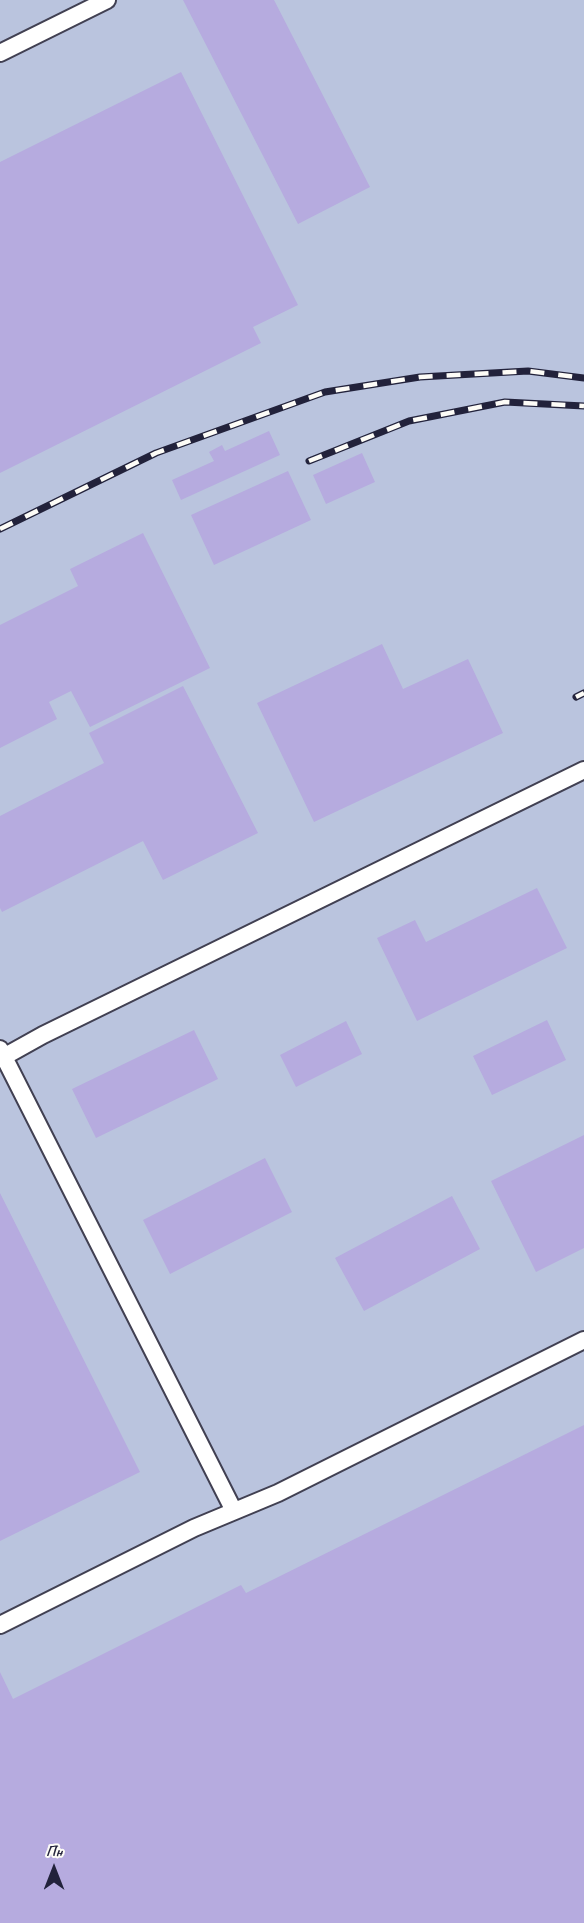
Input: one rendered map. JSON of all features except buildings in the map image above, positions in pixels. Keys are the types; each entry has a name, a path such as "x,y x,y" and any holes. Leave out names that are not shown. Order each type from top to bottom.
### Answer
{"lane":[{"path":"0,53 107,0"},
{"path":"234,1511 2,1055 584,770"},
{"path":"0,1625 194,1528 278,1492 584,1340"}],"shaded area":[{"path":"0,0 584,0 584,1923 0,1923"}],"railway":[{"path":"0,529 156,453 325,392 420,377 528,371 584,378"},
{"path":"309,461 409,421 505,402 584,406"},
{"path":"576,697 584,693"}]}
